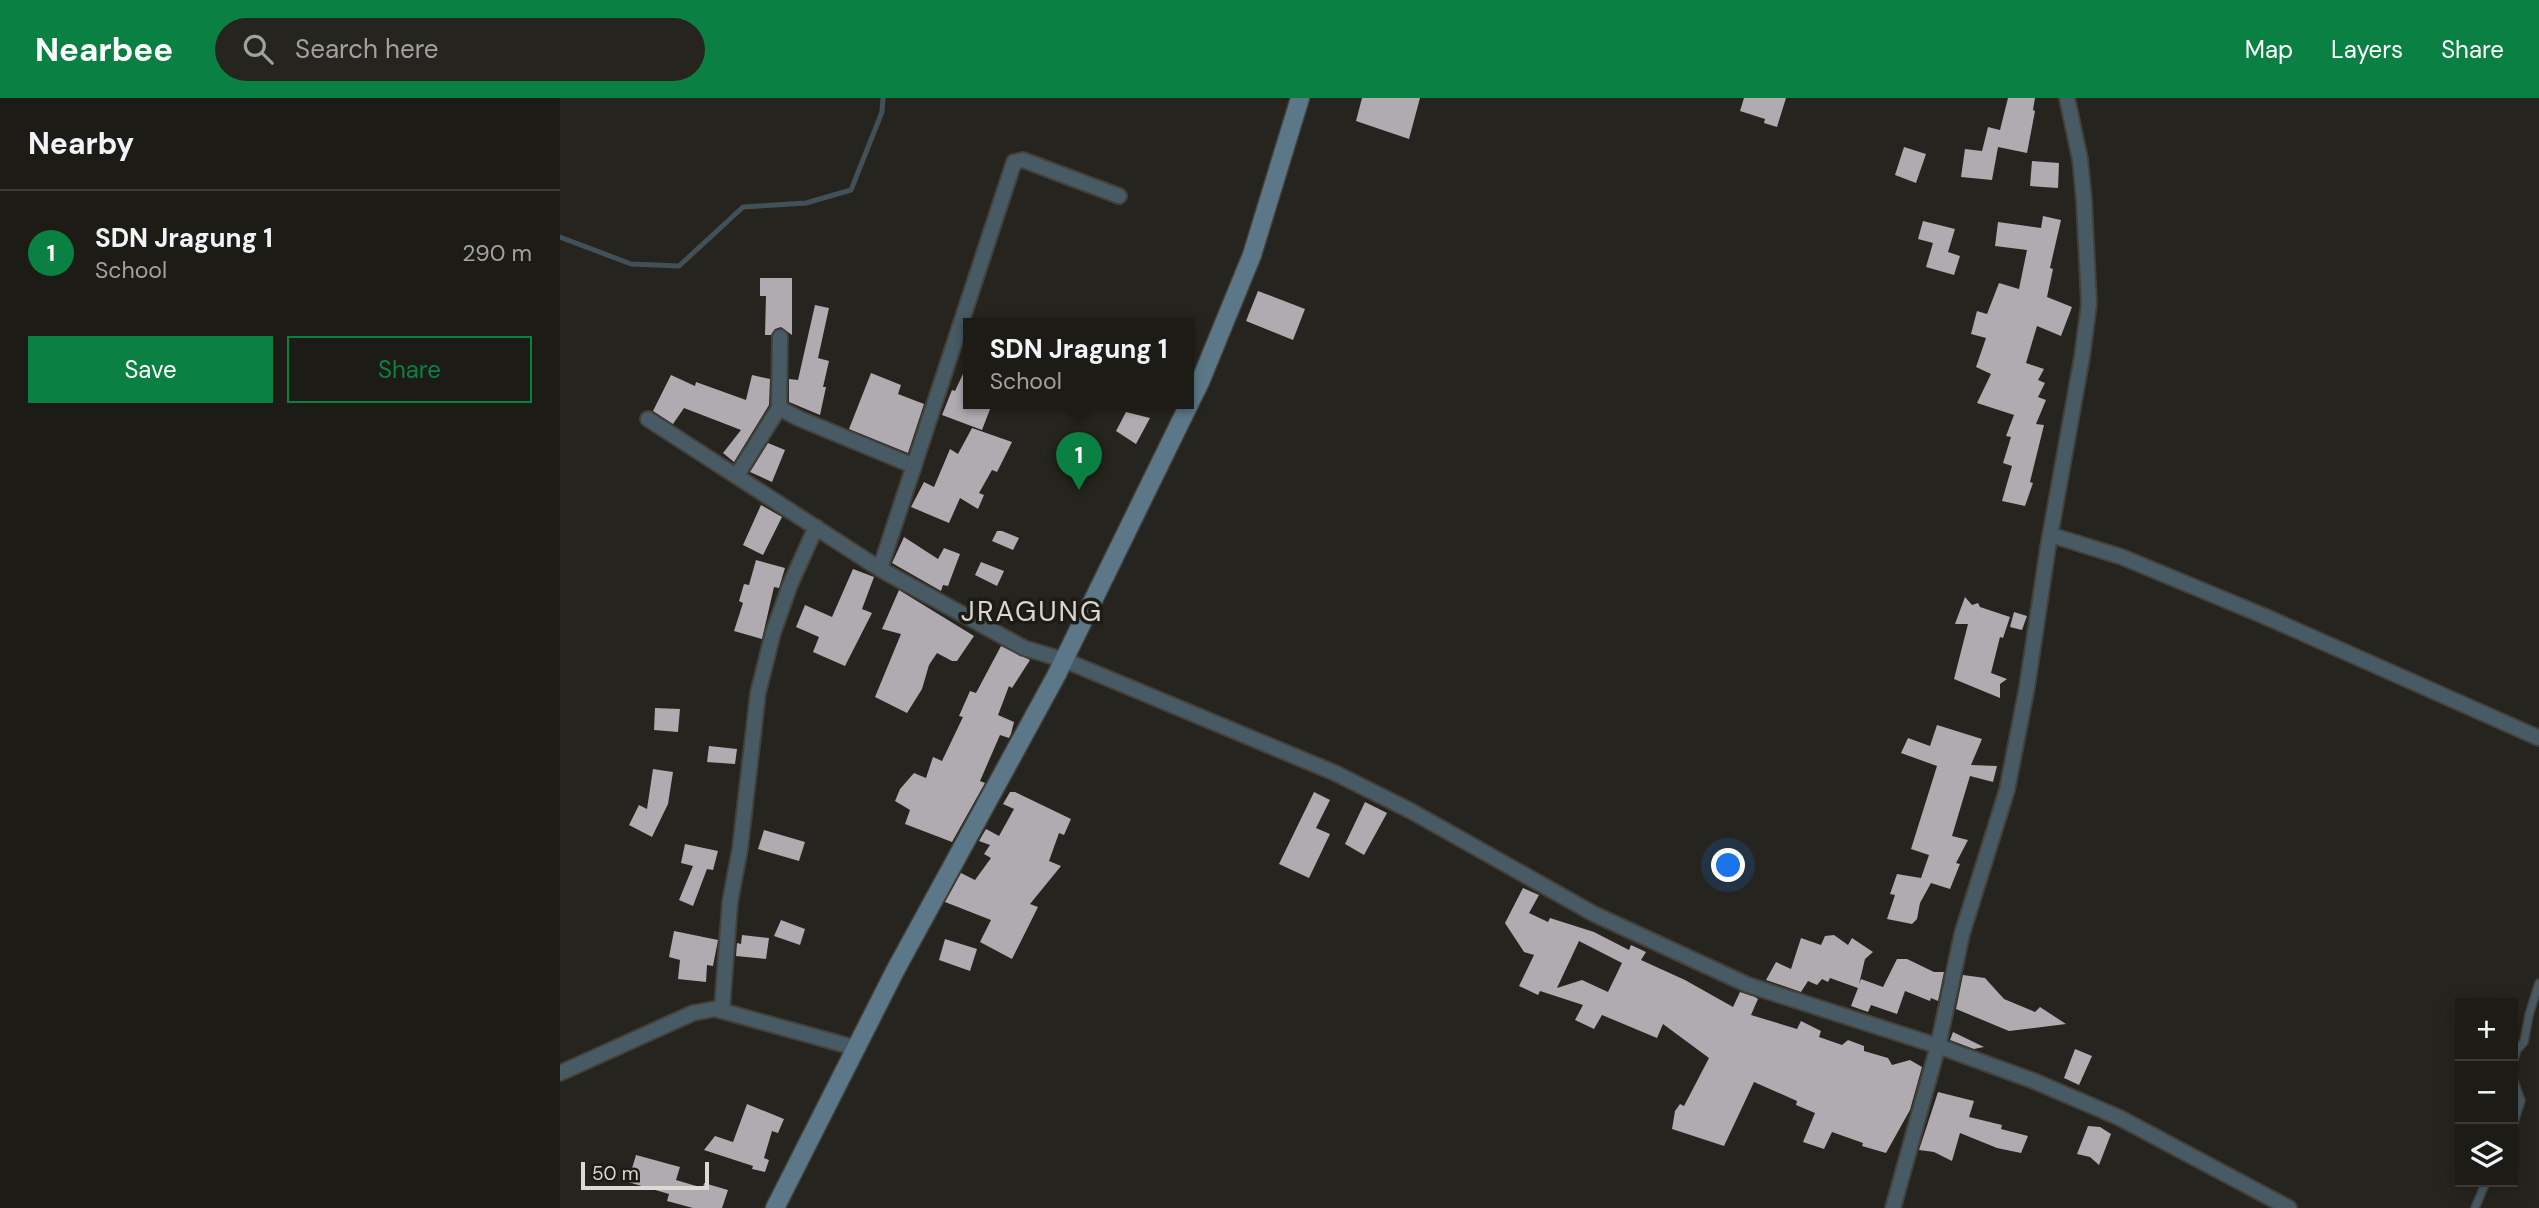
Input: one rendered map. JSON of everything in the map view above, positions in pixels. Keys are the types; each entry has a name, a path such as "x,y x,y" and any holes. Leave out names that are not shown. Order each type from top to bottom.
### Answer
{"main road":[{"path":"1194,392 1213,353 1252,255 1300,98"},
{"path":"775,1208 895,969 1064,660 1186,409"}],"street":[{"path":"1893,1208 1938,1046 1962,934 2007,790 2027,687 2089,303 2080,159 2067,98"},
{"path":"880,569 1014,162 1023,160 1119,196"},
{"path":"737,475 779,408 780,337"},
{"path":"779,408 914,466"},
{"path":"648,419 880,569 1024,648 1064,660 1345,778 1411,811 1594,914 1748,985 1938,1046 2034,1081 2120,1118 2288,1208"},
{"path":"722,1009 730,902 740,849 758,693 790,585 816,527"},
{"path":"2051,535 2122,557 2416,682 2539,738"},
{"path":"560,1073 705,1010 722,1009 856,1048"}],"lane":[{"path":"2513,1061 2517,1050 2524,1042 2539,984"},
{"path":"2518,1093 2521,1101 2518,1110"},
{"path":"2475,1208 2484,1187"}],"building":[{"path":"1362,98 1420,98 1409,139 1356,121"},
{"path":"1744,98 1786,98 1777,127 1764,123 1765,119 1740,111"},
{"path":"2008,98 2035,98 2027,153 1998,147 1992,180 1961,177 1965,149 1982,151 1988,127 2000,130"},
{"path":"1904,147 1926,154 1916,183 1895,175"},
{"path":"2032,161 2059,163 2058,188 2030,186"},
{"path":"2043,216 2061,220 2050,268 2053,269 2047,297 2072,307 2061,336 2037,326 2026,363 2044,369 2038,380 2045,383 2038,397 2046,400 2036,424 2044,425 2030,482 2033,483 2025,506 2002,501 2012,466 2003,463 2011,437 2006,436 2014,415 1977,403 1991,374 1976,367 1986,338 1971,334 1977,311 1987,314 1999,283 2019,289 2027,250 1995,246 1998,222 2041,228"},
{"path":"1923,221 1955,229 1948,252 1960,256 1954,275 1926,267 1933,243 1918,239"},
{"path":"760,278 792,278 792,335 781,327 775,329 771,335 765,335 766,296 760,296"},
{"path":"1258,291 1305,309 1293,340 1246,321"},
{"path":"815,305 829,308 818,358 829,361 820,415 789,402 789,379 798,380"},
{"path":"871,373 901,385 898,394 924,404 908,453 849,429"},
{"path":"963,374 963,409 990,409 982,430 942,415 952,390 955,391"},
{"path":"671,375 695,386 696,382 746,400 752,375 770,379 769,405 734,462 723,453 741,430 684,408 673,424 653,411"},
{"path":"1126,412 1150,418 1136,444 1116,431"},
{"path":"972,428 1012,442 997,472 992,470 979,493 984,495 978,509 960,498 949,523 911,507 924,482 934,487 950,449 958,454"},
{"path":"768,443 785,450 772,482 750,472"},
{"path":"761,505 782,517 763,555 743,545"},
{"path":"997,531 1019,538 1013,550 992,541"},
{"path":"904,537 938,559 944,548 960,554 948,586 943,585 941,591 892,563"},
{"path":"756,560 785,568 779,588 774,587 762,639 734,631 743,603 739,601 744,584 749,585"},
{"path":"981,562 1004,571 997,586 975,575"},
{"path":"853,569 874,577 862,609 872,613 845,666 813,652 819,637 796,627 805,605 832,617"},
{"path":"899,590 974,636 957,661 937,653 929,665 922,689 907,713 875,697 901,634 882,629"},
{"path":"1965,597 1972,605 1978,603 1980,607 2010,617 2003,638 2000,637 1991,673 2007,679 2000,684 2000,698 1954,679 1968,624 1955,624"},
{"path":"2014,612 2027,616 2022,630 2010,627"},
{"path":"1001,646 1030,660 1012,688 1009,686 998,715 1014,722 1009,738 1000,735 980,781 985,783 952,842 905,824 910,810 895,801 900,789 914,773 926,778 933,757 942,761 963,717 959,716 970,691 976,693"},
{"path":"655,708 680,709 678,732 654,730"},
{"path":"1937,725 1982,739 1971,765 1997,766 1993,782 1970,776 1952,836 1968,840 1956,863 1960,864 1950,889 1931,883 1920,903 1917,919 1912,924 1887,919 1895,895 1890,894 1897,874 1921,878 1929,855 1911,849 1937,766 1901,753 1908,738 1930,746"},
{"path":"709,746 737,749 735,764 707,762"},
{"path":"653,769 673,772 668,804 652,837 629,825 639,805 647,809"},
{"path":"1010,792 1071,819 1064,835 1059,833 1049,861 1061,866 1030,904 1038,907 1012,959 980,942 991,920 945,902 961,873 975,880 991,858 984,854 990,845 979,841 986,829 999,836 1014,809 1003,804"},
{"path":"1314,792 1330,800 1316,828 1330,834 1309,878 1279,864"},
{"path":"1365,802 1387,813 1364,855 1345,844"},
{"path":"764,830 805,842 799,861 758,849"},
{"path":"685,844 718,851 713,870 707,869 693,906 679,900 693,866 681,863"},
{"path":"1523,888 1539,895 1529,913 1548,922 1550,918 1594,932 1629,950 1631,945 1646,952 1641,960 1685,980 1733,1007 1740,992 1755,997 1758,999 1751,1015 1797,1029 1801,1021 1821,1031 1819,1037 1842,1045 1848,1040 1864,1046 1864,1051 1888,1058 1892,1065 1910,1060 1922,1067 1910,1110 1886,1153 1862,1146 1863,1143 1832,1132 1824,1149 1803,1142 1815,1113 1796,1105 1797,1101 1754,1082 1724,1146 1672,1129 1675,1111 1680,1104 1684,1106 1709,1058 1663,1024 1657,1038 1602,1015 1594,1029 1575,1020 1583,1005 1540,991 1538,995 1519,986 1534,955 1524,952 1505,923","holes":["1579,941 1622,963 1608,992 1582,980 1557,988"]},
{"path":"781,920 805,929 800,945 774,936"},
{"path":"674,931 718,940 713,966 707,965 706,982 678,979 680,960 669,957"},
{"path":"742,935 769,938 766,959 736,956 737,943 741,944"},
{"path":"1834,935 1848,945 1852,938 1873,952 1865,959 1859,984 1861,979 1883,987 1897,959 1907,959 1934,972 1944,972 1938,1001 1931,998 1930,1001 1905,991 1897,1014 1871,1005 1868,1012 1851,1006 1858,988 1830,978 1828,982 1822,979 1817,985 1808,981 1801,992 1766,980 1776,962 1791,969 1801,938 1821,945 1825,936"},
{"path":"945,939 977,949 970,971 939,960"},
{"path":"1963,975 1985,978 2004,999 2035,1012 2040,1007 2066,1024 2009,1031 1956,1009"},
{"path":"1953,1032 1984,1047 1974,1049 1950,1040"},
{"path":"2075,1049 2092,1056 2079,1085 2064,1078"},
{"path":"1938,1092 1974,1101 1969,1117 2002,1125 2001,1129 2028,1136 2021,1153 1997,1148 1960,1133 1952,1161 1934,1152 1919,1150"},
{"path":"747,1104 784,1119 778,1133 772,1131 764,1158 769,1160 765,1172 704,1150 715,1136 733,1142"},
{"path":"2088,1126 2100,1127 2111,1134 2099,1165 2090,1157 2077,1154"},
{"path":"636,1155 680,1167 676,1180 703,1188 704,1183 728,1190 722,1208 693,1208 667,1201 669,1194 628,1182"}],"waterway":[{"path":"560,237 631,264 679,266 743,207 806,203 851,190 882,112 883,98"}],"place":[{"name":"SDN Jragung 1","path":"1079,490"}],"district":[{"name":"JRAGUNG","path":"1032,611"}]}
